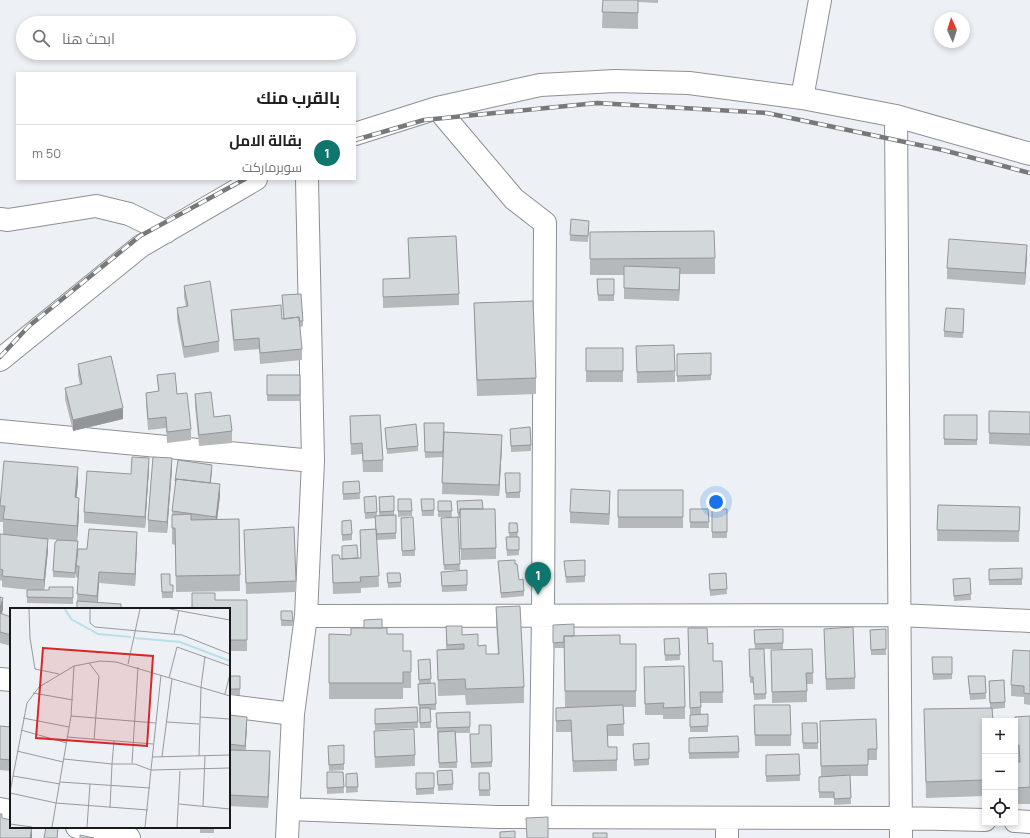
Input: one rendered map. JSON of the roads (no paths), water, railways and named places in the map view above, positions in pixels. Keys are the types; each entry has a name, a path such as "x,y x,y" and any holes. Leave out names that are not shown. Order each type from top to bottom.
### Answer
{"street":[{"path":"802,98 820,0"},
{"path":"356,134 437,108 540,85 615,81 689,83 802,98 896,116 1030,154"},
{"path":"437,108 514,199 545,223 543,616 540,817"},
{"path":"896,116 901,828"},
{"path":"0,360 141,246 254,180"},
{"path":"287,838 294,714 306,616 313,461 307,180"},
{"path":"0,219 8,220 96,206 129,214 166,232"},
{"path":"0,431 313,461"},
{"path":"306,616 899,615 1030,621"},
{"path":"0,679 10,680"},
{"path":"230,706 294,714"},
{"path":"0,809 10,811"},
{"path":"289,809 497,817 540,817 727,828 901,828 982,820"},
{"path":"1018,821 1030,822"},
{"path":"82,828 129,838"}],"railway":[{"path":"356,140 424,120 597,103 767,113 943,150 1030,173"},
{"path":"0,357 29,326 140,236 243,180"}],"place":[{"name":"بقالة الامل","path":"538,595"}]}
